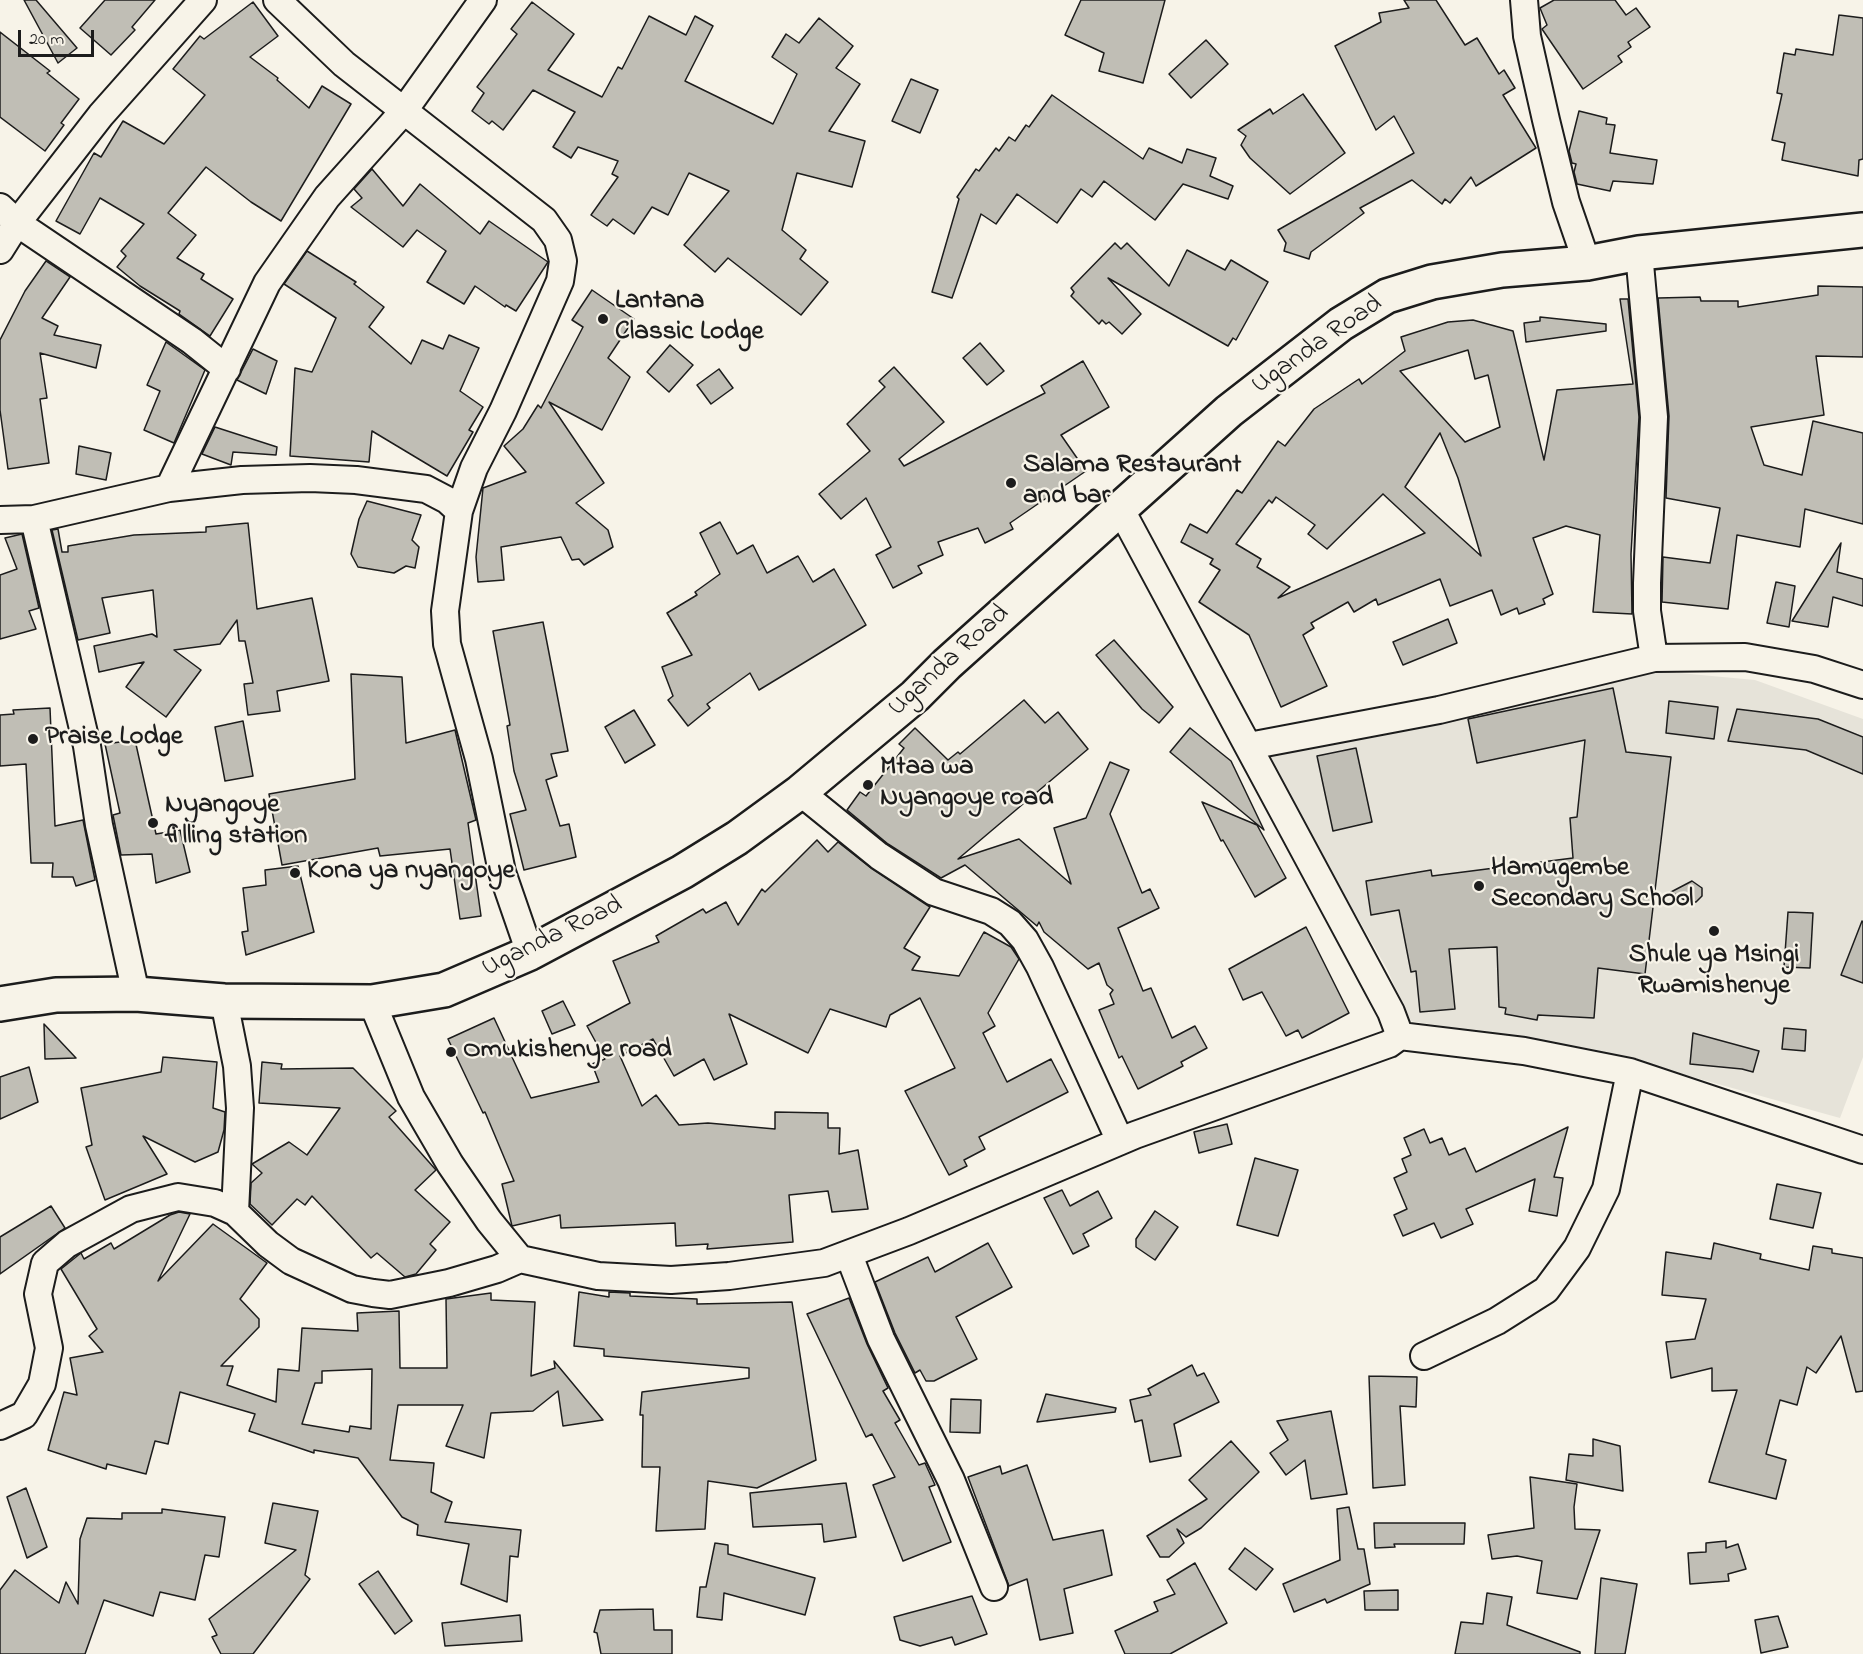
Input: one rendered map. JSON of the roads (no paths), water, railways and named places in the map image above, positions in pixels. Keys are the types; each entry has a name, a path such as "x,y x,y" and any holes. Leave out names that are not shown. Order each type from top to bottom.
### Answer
{"main road":[{"name":"Uganda Road","path":"0,1004 56,995 136,994 225,1001 372,1002 444,990 530,953 682,872 737,838 801,792 915,696 947,664 1229,411 1341,324 1387,296 1443,280 1502,270 1587,263 1639,253 1863,230"}],"street":[{"path":"0,250 9,215 203,0"},
{"path":"277,0 344,64 544,220 558,240 563,261 560,281 550,309 474,468 459,511 445,611 447,644 476,748 502,872 530,953"},
{"path":"169,488 267,283 327,197 403,112 483,0"},
{"path":"1524,0 1527,36 1546,120 1566,202 1587,263"},
{"path":"9,215 192,341 227,369"},
{"path":"1639,253 1654,417 1647,583 1647,611 1654,658"},
{"path":"0,520 34,519 169,488 242,480 310,478 356,480 426,489 447,500 459,511"},
{"path":"1121,510 1249,746 1312,868 1364,958 1400,1036"},
{"path":"34,519 87,746 99,825 136,994"},
{"path":"1249,746 1439,710 1654,658 1745,657 1782,662 1863,685"},
{"path":"801,792 879,856 934,892 991,911 1010,923 1025,940 1041,967 1120,1141"},
{"path":"225,1001 237,1066 240,1108 235,1212"},
{"path":"372,1002 411,1097 450,1164 489,1221 520,1259"},
{"path":"0,1426 24,1415 42,1384 49,1348 38,1294 45,1263 67,1244 131,1209 178,1197 195,1198 235,1212 268,1244 291,1261 341,1285 373,1293 390,1295 448,1283 497,1269 520,1259 598,1276 670,1280 729,1276 824,1263 849,1255 1120,1141 1358,1056 1389,1044 1400,1036 1524,1051 1630,1072 1863,1150"},
{"path":"1424,1356 1497,1321 1546,1290 1577,1248 1606,1190 1630,1072"},
{"path":"849,1255 881,1339 951,1480 994,1587"}],"place":[{"name":"Lantana Classic Lodge","path":"603,319"},
{"name":"Salama Restaurant and bar","path":"1011,483"},
{"name":"Praise Lodge","path":"33,739"},
{"name":"Mtaa wa Nyangoye road","path":"868,785"},
{"name":"Nyangoye filling station","path":"153,823"},
{"name":"Kona ya nyangoye","path":"295,873"},
{"name":"Hamugembe Secondary School","path":"1479,886"},
{"name":"Shule ya Msingi Rwamishenye","path":"1714,931"},
{"name":"Omukishenye road","path":"451,1052"}]}
